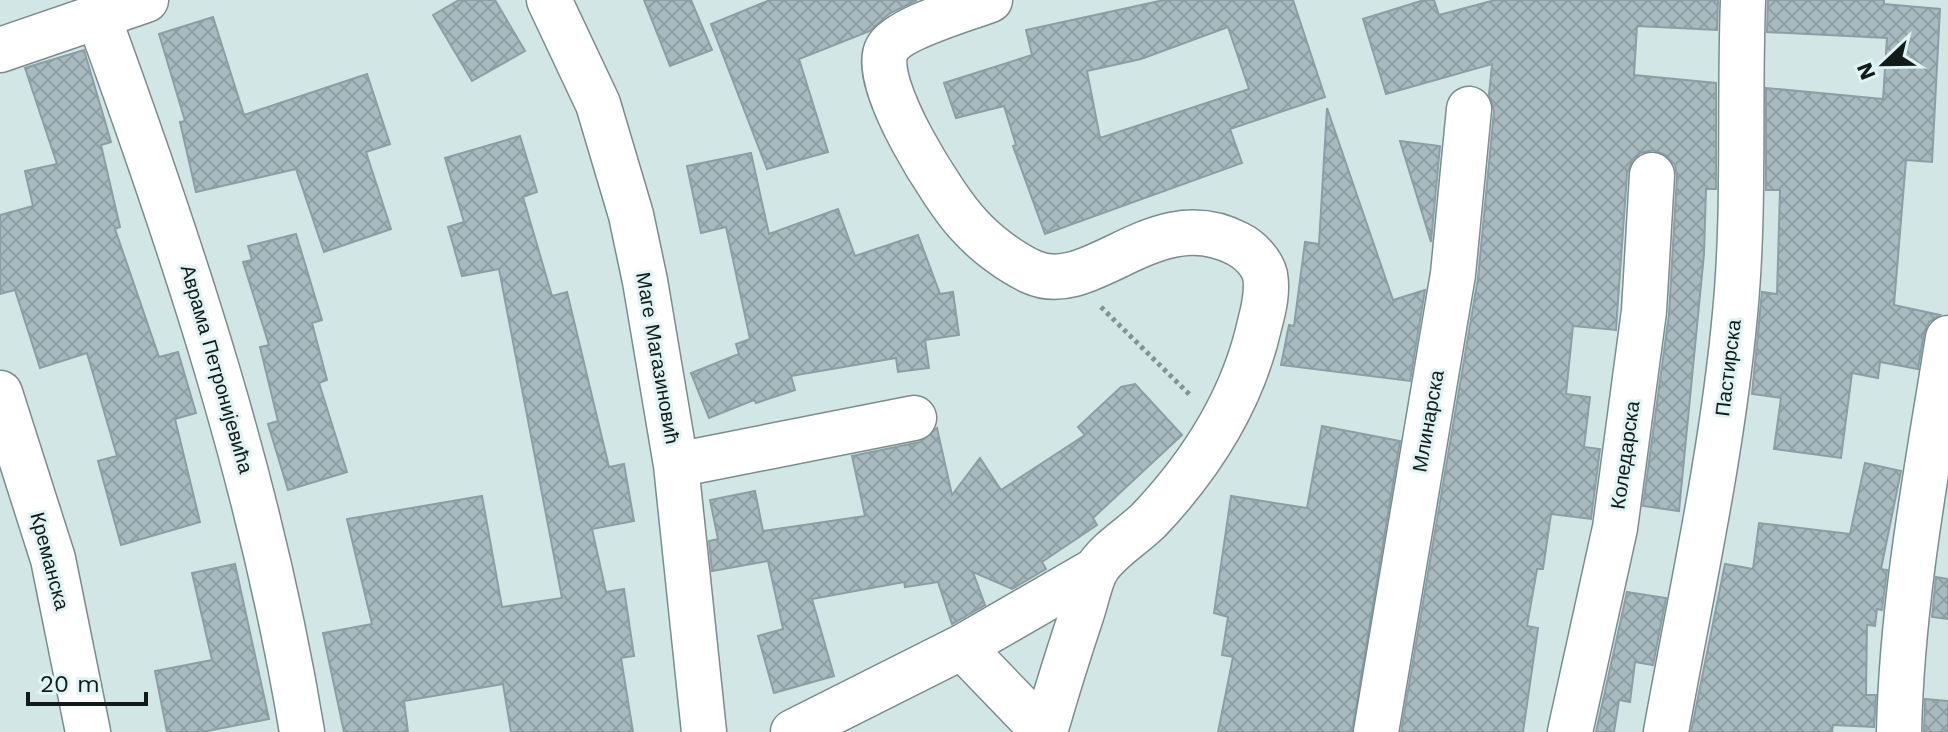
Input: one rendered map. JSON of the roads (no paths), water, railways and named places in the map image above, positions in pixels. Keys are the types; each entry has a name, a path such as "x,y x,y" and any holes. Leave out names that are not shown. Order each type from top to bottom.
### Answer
{"street":[{"path":"0,50 146,0"},
{"name":"Маге Магазиновић","path":"549,0 598,104 616,160 645,281 676,465 704,732"},
{"path":"793,732 962,647 1097,569 1146,523 1187,478 1241,388 1254,352 1264,307 1265,278 1253,256 1232,241 1192,231 1143,243 1069,275 1056,277 1031,271 970,226 930,171 886,76 886,50 901,36 990,0"},
{"name":"Пастирска","path":"1666,732 1713,488 1735,312 1742,194 1743,0"},
{"name":"Аврама Петронијевића","path":"98,16 196,292 285,628 302,732"},
{"name":"Млинарска","path":"1376,732 1453,274 1469,109"},
{"name":"Коледарска","path":"1570,732 1615,528 1644,311 1652,175"},
{"path":"1899,732 1901,669 1914,546 1948,338"},
{"name":"Креманска","path":"0,393 53,559 88,732"},
{"path":"676,465 914,418"},
{"path":"962,647 1045,732 1097,569"}]}
